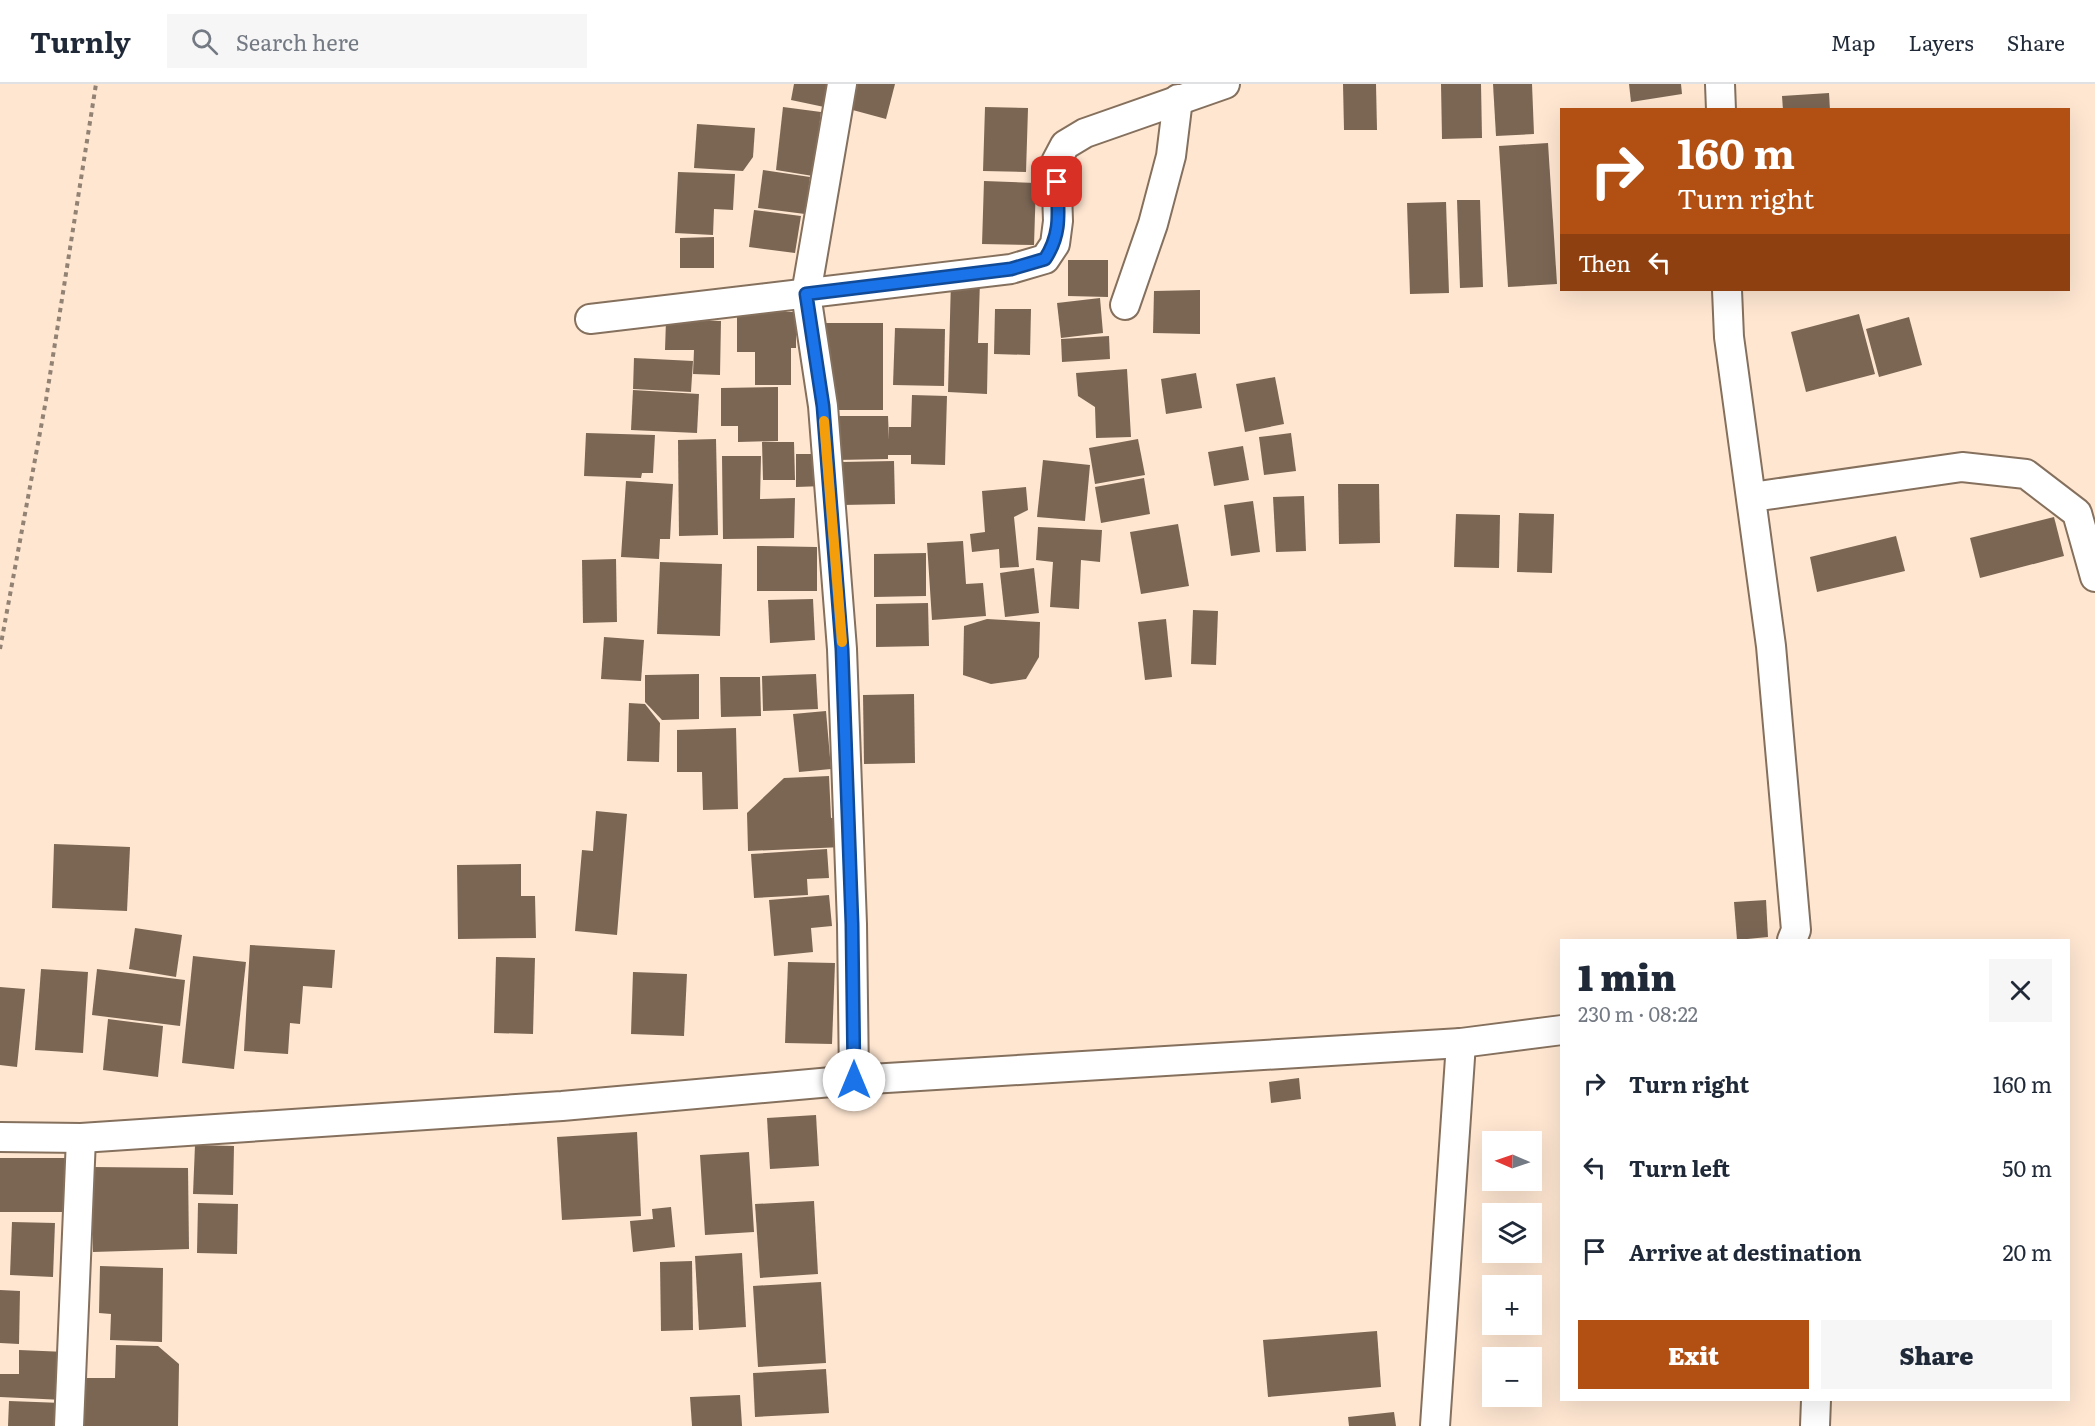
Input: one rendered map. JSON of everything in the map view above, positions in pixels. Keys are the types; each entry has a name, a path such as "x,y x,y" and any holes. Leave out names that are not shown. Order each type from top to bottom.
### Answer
{"street":[{"path":"842,84 806,294 823,406 842,649 852,913 854,1080"},
{"path":"590,319 1011,269 1045,259 1055,244 1058,221 1056,162 1065,145 1084,133 1225,84"},
{"path":"1720,84 1721,108"},
{"path":"1125,305 1153,224 1171,156 1178,99"},
{"path":"1727,291 1729,337 1771,646 1796,930 1792,939"},
{"path":"1752,497 1962,467 2026,474 2077,513 2095,577"},
{"path":"0,1137 81,1138 562,1106 854,1080 1461,1043 1560,1030"},
{"path":"1435,1426 1461,1043"},
{"path":"69,1426 81,1138"},
{"path":"1815,1426 1816,1401"}],"path":[{"path":"0,649 46,400 96,84"}],"building":[{"path":"794,84 834,84 829,108 791,100"},
{"path":"855,84 895,84 886,119 849,109"},
{"path":"1343,84 1376,84 1377,130 1344,130"},
{"path":"1441,84 1481,84 1482,138 1442,139"},
{"path":"1493,84 1532,84 1534,134 1496,136"},
{"path":"1629,84 1681,84 1682,94 1631,102"},
{"path":"1829,93 1830,108 1783,108 1782,96"},
{"path":"783,107 821,112 813,176 776,170"},
{"path":"985,107 1028,108 1026,172 983,171"},
{"path":"697,124 755,128 753,157 743,171 694,168"},
{"path":"1548,143 1557,284 1508,287 1499,146"},
{"path":"763,170 810,177 805,214 758,208"},
{"path":"678,172 735,174 733,210 714,209 713,235 675,233"},
{"path":"984,181 1036,183 1034,245 982,244"},
{"path":"1457,200 1480,200 1483,287 1460,288"},
{"path":"1446,202 1449,293 1410,294 1407,203"},
{"path":"754,210 801,216 795,253 749,247"},
{"path":"714,237 714,268 680,268 680,238"},
{"path":"1068,260 1108,260 1108,297 1068,296"},
{"path":"951,280 980,281 978,343 988,343 987,394 948,392"},
{"path":"1200,290 1200,334 1153,333 1154,291"},
{"path":"1100,298 1103,333 1061,338 1057,303"},
{"path":"995,309 1031,309 1030,355 994,354"},
{"path":"737,312 796,312 796,348 791,348 791,385 755,385 755,352 737,352"},
{"path":"1859,314 1875,374 1806,392 1791,332"},
{"path":"1909,317 1922,365 1879,377 1866,329"},
{"path":"666,320 721,321 720,375 693,374 694,350 665,350"},
{"path":"826,323 883,323 883,410 825,410"},
{"path":"895,328 945,329 944,386 893,385"},
{"path":"1109,336 1110,359 1062,362 1061,339"},
{"path":"634,358 693,361 691,392 633,389"},
{"path":"1127,369 1131,437 1096,438 1095,407 1078,396 1076,373"},
{"path":"1196,373 1202,408 1166,414 1161,379"},
{"path":"1275,377 1284,424 1245,432 1236,384"},
{"path":"778,387 778,441 738,442 738,426 721,426 721,388"},
{"path":"633,390 699,394 697,433 631,430"},
{"path":"912,395 947,396 945,465 911,464 911,455 888,455 888,459 836,460 835,416 888,416 889,440 889,427 911,427"},
{"path":"586,433 655,435 653,473 642,473 641,478 584,476"},
{"path":"1291,433 1296,471 1264,475 1259,437"},
{"path":"716,439 718,535 679,536 678,440"},
{"path":"1138,439 1145,475 1095,484 1089,448"},
{"path":"762,442 794,442 795,480 763,480"},
{"path":"1243,446 1249,480 1214,486 1208,452"},
{"path":"796,454 823,454 824,486 796,487"},
{"path":"722,456 761,456 760,499 795,498 794,538 723,539"},
{"path":"1043,460 1090,465 1085,521 1037,517"},
{"path":"894,461 895,504 842,505 842,462"},
{"path":"1144,478 1150,514 1101,523 1095,487"},
{"path":"626,481 673,484 670,539 660,539 659,559 621,557"},
{"path":"1338,484 1379,484 1380,543 1339,544"},
{"path":"1026,487 1028,510 1014,517 1019,567 1000,568 999,549 972,552 970,534 985,532 982,491"},
{"path":"1304,496 1306,551 1276,552 1273,497"},
{"path":"1253,501 1260,552 1231,556 1224,505"},
{"path":"1519,513 1554,514 1552,573 1517,572"},
{"path":"1456,514 1500,515 1499,568 1454,567"},
{"path":"2054,517 2064,556 1980,578 1970,538"},
{"path":"1178,524 1189,586 1141,594 1130,532"},
{"path":"1038,527 1102,530 1100,562 1081,560 1079,609 1050,607 1053,562 1036,560"},
{"path":"1896,536 1905,571 1817,592 1810,557"},
{"path":"963,541 966,584 983,583 986,616 932,620 927,543"},
{"path":"757,546 817,547 817,591 757,591"},
{"path":"926,553 926,596 874,597 874,554"},
{"path":"616,559 617,622 583,623 582,560"},
{"path":"660,562 722,564 720,636 657,634"},
{"path":"1034,568 1039,613 1005,617 1000,573"},
{"path":"813,599 815,640 770,643 768,600"},
{"path":"928,603 929,646 876,647 876,604"},
{"path":"1193,610 1218,611 1216,665 1191,664"},
{"path":"987,619 1040,622 1039,657 1026,679 991,684 963,675 964,626"},
{"path":"1166,619 1172,677 1145,680 1138,622"},
{"path":"604,637 644,640 641,681 601,679"},
{"path":"699,674 699,719 662,720 645,702 645,675"},
{"path":"816,674 818,709 763,711 762,676"},
{"path":"720,677 760,677 761,716 721,717"},
{"path":"914,694 915,763 864,764 863,695"},
{"path":"629,703 645,704 660,723 659,762 627,761"},
{"path":"826,711 831,769 799,772 793,714"},
{"path":"736,728 738,809 703,810 702,772 677,772 677,730"},
{"path":"829,776 831,818 841,817 843,847 748,851 747,813 784,778"},
{"path":"596,811 627,814 617,935 575,931 582,850 593,851"},
{"path":"54,844 130,847 127,911 52,908"},
{"path":"827,849 829,878 807,879 808,895 754,898 751,854"},
{"path":"521,864 521,896 535,896 536,938 458,939 457,865"},
{"path":"829,895 832,926 811,928 813,952 774,956 769,900"},
{"path":"1766,900 1768,937 1737,939 1734,902"},
{"path":"135,928 182,935 176,977 129,969"},
{"path":"250,945 335,950 332,988 303,986 300,1024 290,1023 288,1054 244,1051"},
{"path":"193,956 246,962 234,1069 182,1063"},
{"path":"496,957 535,958 533,1034 494,1033"},
{"path":"788,962 835,963 832,1044 785,1043"},
{"path":"41,969 88,972 83,1053 35,1050"},
{"path":"97,969 185,980 180,1026 92,1015"},
{"path":"633,972 687,974 684,1036 631,1034"},
{"path":"0,987 25,989 17,1067 0,1065"},
{"path":"108,1019 163,1026 158,1077 103,1070"},
{"path":"1299,1078 1301,1099 1271,1103 1269,1082"},
{"path":"816,1115 819,1166 770,1169 767,1118"},
{"path":"637,1132 641,1216 562,1220 557,1137"},
{"path":"195,1145 234,1146 233,1195 193,1194"},
{"path":"749,1152 754,1232 705,1235 700,1155"},
{"path":"0,1158 73,1158 74,1212 0,1212"},
{"path":"92,1167 188,1168 189,1249 93,1252"},
{"path":"814,1201 818,1274 760,1278 755,1204"},
{"path":"198,1203 238,1204 237,1254 197,1253"},
{"path":"671,1207 675,1247 633,1252 630,1221 653,1219 652,1209"},
{"path":"12,1222 55,1223 53,1277 10,1275"},
{"path":"742,1253 746,1327 699,1330 695,1256"},
{"path":"692,1261 693,1330 661,1331 660,1262"},
{"path":"100,1266 163,1268 162,1342 110,1340 111,1314 99,1313"},
{"path":"821,1282 826,1363 758,1367 753,1286"},
{"path":"0,1290 20,1291 19,1344 0,1343"},
{"path":"1377,1331 1381,1387 1268,1397 1263,1340"},
{"path":"116,1345 158,1346 179,1364 178,1426 79,1426 80,1378 115,1378"},
{"path":"19,1350 66,1352 64,1400 0,1397 0,1374 19,1374"},
{"path":"826,1369 829,1413 755,1417 753,1373"},
{"path":"740,1395 742,1426 692,1426 690,1397"},
{"path":"9,1401 62,1403 61,1426 8,1426"},
{"path":"1394,1412 1396,1426 1349,1426 1348,1417"}],"slow traffic":[{"path":"824,421 842,642"}],"route":[{"path":"854,1080 852,924 842,649 823,406 806,294 1011,269 1045,259 1055,244 1058,221 1057,182"}]}
